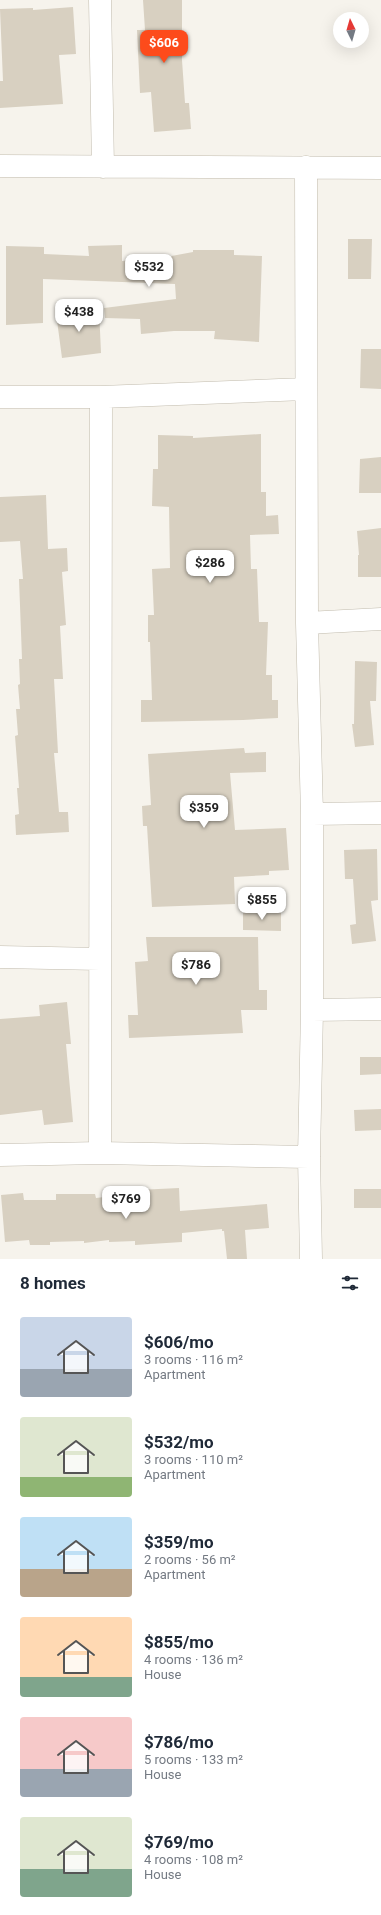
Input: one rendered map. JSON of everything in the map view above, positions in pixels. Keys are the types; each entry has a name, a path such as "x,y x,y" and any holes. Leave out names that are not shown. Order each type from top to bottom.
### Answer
{"street":[{"path":"100,0 103,167"},
{"path":"0,166 381,168"},
{"path":"306,167 305,389 307,623 312,814 312,1010 309,1158 311,1259"},
{"path":"0,397 101,397 305,389"},
{"path":"100,1153 101,397"},
{"path":"307,623 381,619"},
{"path":"312,814 381,813"},
{"path":"0,958 100,960"},
{"path":"312,1010 381,1009"},
{"path":"0,1155 100,1153 309,1158"}],"building":[{"path":"143,0 182,0 182,60 185,103 189,103 191,129 154,132 151,92 140,93 137,30 145,30"},
{"path":"73,7 76,54 59,55 63,104 0,108 0,81 3,81 0,9 33,8 33,10"},
{"path":"348,239 372,239 371,279 348,279"},
{"path":"122,245 122,261 150,258 150,260 193,252 193,250 234,250 234,255 262,256 259,342 214,339 215,331 174,331 141,334 140,319 105,318 104,308 176,299 175,284 43,279 43,323 6,325 6,246 44,247 44,254 89,256 88,246"},
{"path":"99,308 101,353 62,358 56,313"},
{"path":"361,349 381,349 381,389 360,388"},
{"path":"261,434 261,492 266,492 266,516 278,515 279,534 250,535 251,569 257,569 259,622 268,622 266,675 272,675 272,700 278,700 278,718 141,722 141,700 152,700 150,642 148,642 148,615 154,615 152,569 170,568 169,507 152,506 153,469 158,469 158,435 193,436 193,438"},
{"path":"381,457 381,493 359,493 360,459"},
{"path":"46,495 48,549 67,548 68,571 62,572 66,625 60,626 63,679 54,679 58,753 54,753 59,812 68,812 69,832 16,835 15,815 19,814 17,788 19,788 15,736 18,735 16,709 20,709 18,685 20,684 19,659 22,659 19,579 23,579 20,541 0,542 0,497"},
{"path":"381,528 381,577 358,577 359,555 357,531"},
{"path":"355,661 377,662 376,701 370,701 374,745 355,747 352,724 354,724"},
{"path":"244,748 245,753 266,752 266,772 230,773 235,830 286,828 289,870 269,871 269,875 234,877 235,904 152,907 147,826 143,826 142,806 151,805 148,754"},
{"path":"377,849 378,900 371,901 376,941 352,944 350,925 356,924 353,879 345,879 344,850"},
{"path":"243,911 281,912 281,931 243,930"},
{"path":"146,937 258,937 259,990 267,990 267,1010 241,1010 243,1033 129,1038 128,1015 138,1015 135,962 148,961"},
{"path":"67,1002 71,1044 66,1044 73,1122 44,1125 42,1110 0,1115 0,1019 40,1016 39,1005"},
{"path":"360,1057 381,1057 381,1074 360,1075"},
{"path":"381,1109 381,1130 355,1131 354,1110"},
{"path":"179,1188 180,1211 267,1204 269,1228 245,1230 247,1259 227,1259 224,1231 222,1231 222,1229 182,1233 182,1242 135,1245 135,1241 109,1242 109,1240 84,1243 84,1241 50,1242 50,1245 30,1245 29,1240 5,1242 1,1195 23,1193 24,1200 56,1200 56,1194 95,1194 96,1198 138,1193 138,1190"},
{"path":"354,1189 381,1189 381,1208 354,1208"}]}
